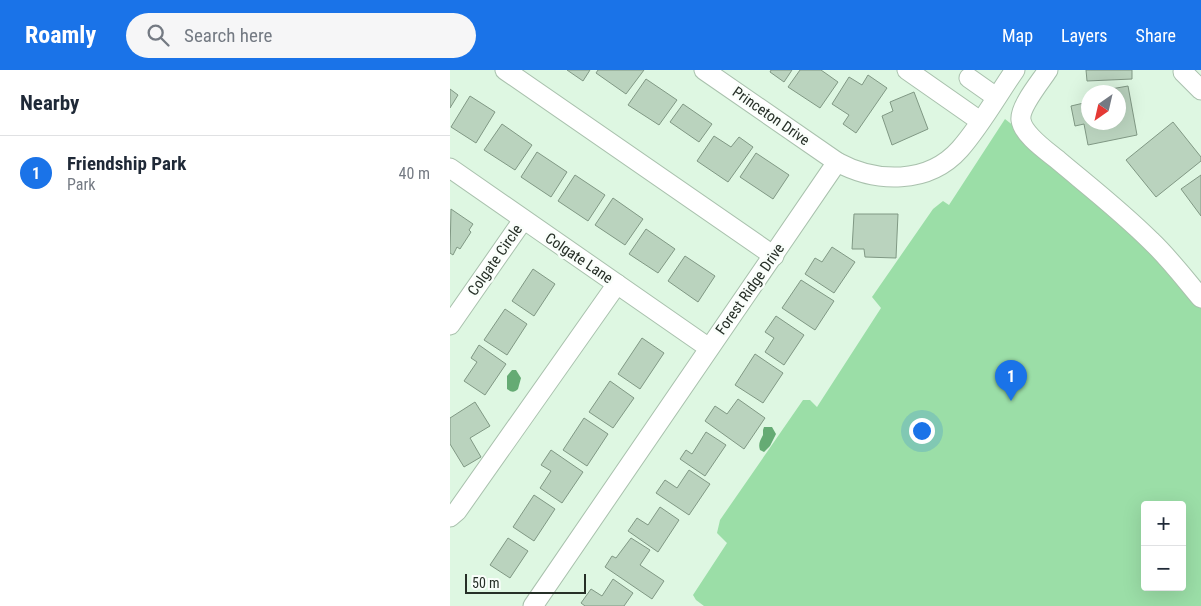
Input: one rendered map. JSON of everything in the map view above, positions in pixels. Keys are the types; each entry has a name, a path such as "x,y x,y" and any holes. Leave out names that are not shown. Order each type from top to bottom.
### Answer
{"street":[{"path":"505,70 774,256"},
{"name":"Princeton Drive","path":"704,70 837,162"},
{"path":"907,70 980,121"},
{"path":"837,162 851,170 868,175 894,178 917,175 940,166 960,149 1015,70"},
{"path":"1048,70 1031,95 1022,113 1021,119 1025,130 1060,162 1130,220 1153,243 1201,298"},
{"path":"1183,72 1201,90"},
{"path":"967,73 996,97"},
{"name":"Forest Ridge Drive","path":"533,606 837,162"},
{"name":"Colgate Lane","path":"450,168 709,348"},
{"name":"Colgate Circle","path":"450,325 523,220"},
{"path":"450,517 457,511 617,284"}],"shaded area":[{"path":"1005,119 1060,162 1201,298 1201,606 704,606 696,600 693,595 727,543 717,533 720,520 803,400 810,400 817,407 881,308 872,297 933,209 943,201 949,205"},
{"path":"512,370 516,370 521,378 518,389 512,392 507,389 507,376"},
{"path":"764,427 772,427 776,434 770,446 764,452 760,450 759,446"}],"building":[{"path":"567,70 590,70 583,81"},
{"path":"598,70 644,70 626,94 596,73"},
{"path":"771,70 792,70 784,82 770,72"},
{"path":"800,70 821,70 838,82 820,108 788,87"},
{"path":"1086,70 1132,70 1132,79 1087,81"},
{"path":"868,75 887,88 856,133 843,124 849,115 832,104 849,77 862,85"},
{"path":"646,79 677,100 659,125 628,105"},
{"path":"1126,86 1128,86 1137,135 1088,145 1085,130 1126,130"},
{"path":"450,89 458,95 450,108"},
{"path":"914,92 928,129 892,145 882,116 893,111 890,102"},
{"path":"470,96 495,112 476,143 451,127"},
{"path":"683,104 712,124 699,142 670,122"},
{"path":"1081,104 1081,125 1075,126 1071,106"},
{"path":"1173,122 1201,157 1201,161 1156,197 1126,160"},
{"path":"502,124 532,145 515,170 484,150"},
{"path":"714,136 731,147 739,137 753,147 728,182 697,161"},
{"path":"537,152 567,172 551,197 521,177"},
{"path":"756,153 789,175 773,199 740,177"},
{"path":"575,175 605,195 588,221 558,201"},
{"path":"1201,175 1201,216 1181,189"},
{"path":"613,198 643,219 625,245 595,225"},
{"path":"451,209 473,224 469,230 471,232 460,249 457,247 453,255 450,253"},
{"path":"854,214 898,214 896,258 865,257 864,249 852,249"},
{"path":"646,229 675,249 658,273 629,254"},
{"path":"832,247 855,262 834,293 805,274 815,258 822,262"},
{"path":"685,256 715,276 698,302 668,281"},
{"path":"533,269 555,284 534,316 512,301"},
{"path":"801,280 834,301 815,330 782,308"},
{"path":"505,309 527,324 507,355 484,340"},
{"path":"776,316 804,335 784,365 765,352 774,338 765,332"},
{"path":"642,338 664,353 640,389 618,374"},
{"path":"479,345 506,364 485,395 464,381 477,362 471,358"},
{"path":"755,354 783,373 763,403 735,385"},
{"path":"610,381 634,398 613,428 589,412"},
{"path":"738,399 765,418 744,449 705,421 715,406 727,414"},
{"path":"475,402 490,426 470,438 481,457 464,467 450,444 450,418"},
{"path":"584,418 608,434 587,466 563,450"},
{"path":"706,432 726,445 705,476 680,459 686,450 692,454"},
{"path":"551,450 583,472 562,503 540,488 551,471 541,465"},
{"path":"689,470 710,484 689,515 656,493 665,480 677,488"},
{"path":"534,495 555,509 534,541 513,527"},
{"path":"660,507 679,520 658,552 628,531 637,518 648,525"},
{"path":"508,538 528,551 510,578 490,565"},
{"path":"631,538 650,550 640,565 664,581 652,599 605,567 612,556 616,558"},
{"path":"613,579 633,593 624,606 585,606 581,603 591,589 602,596"}],"place":[{"name":"Friendship Park","path":"1011,401"}]}
